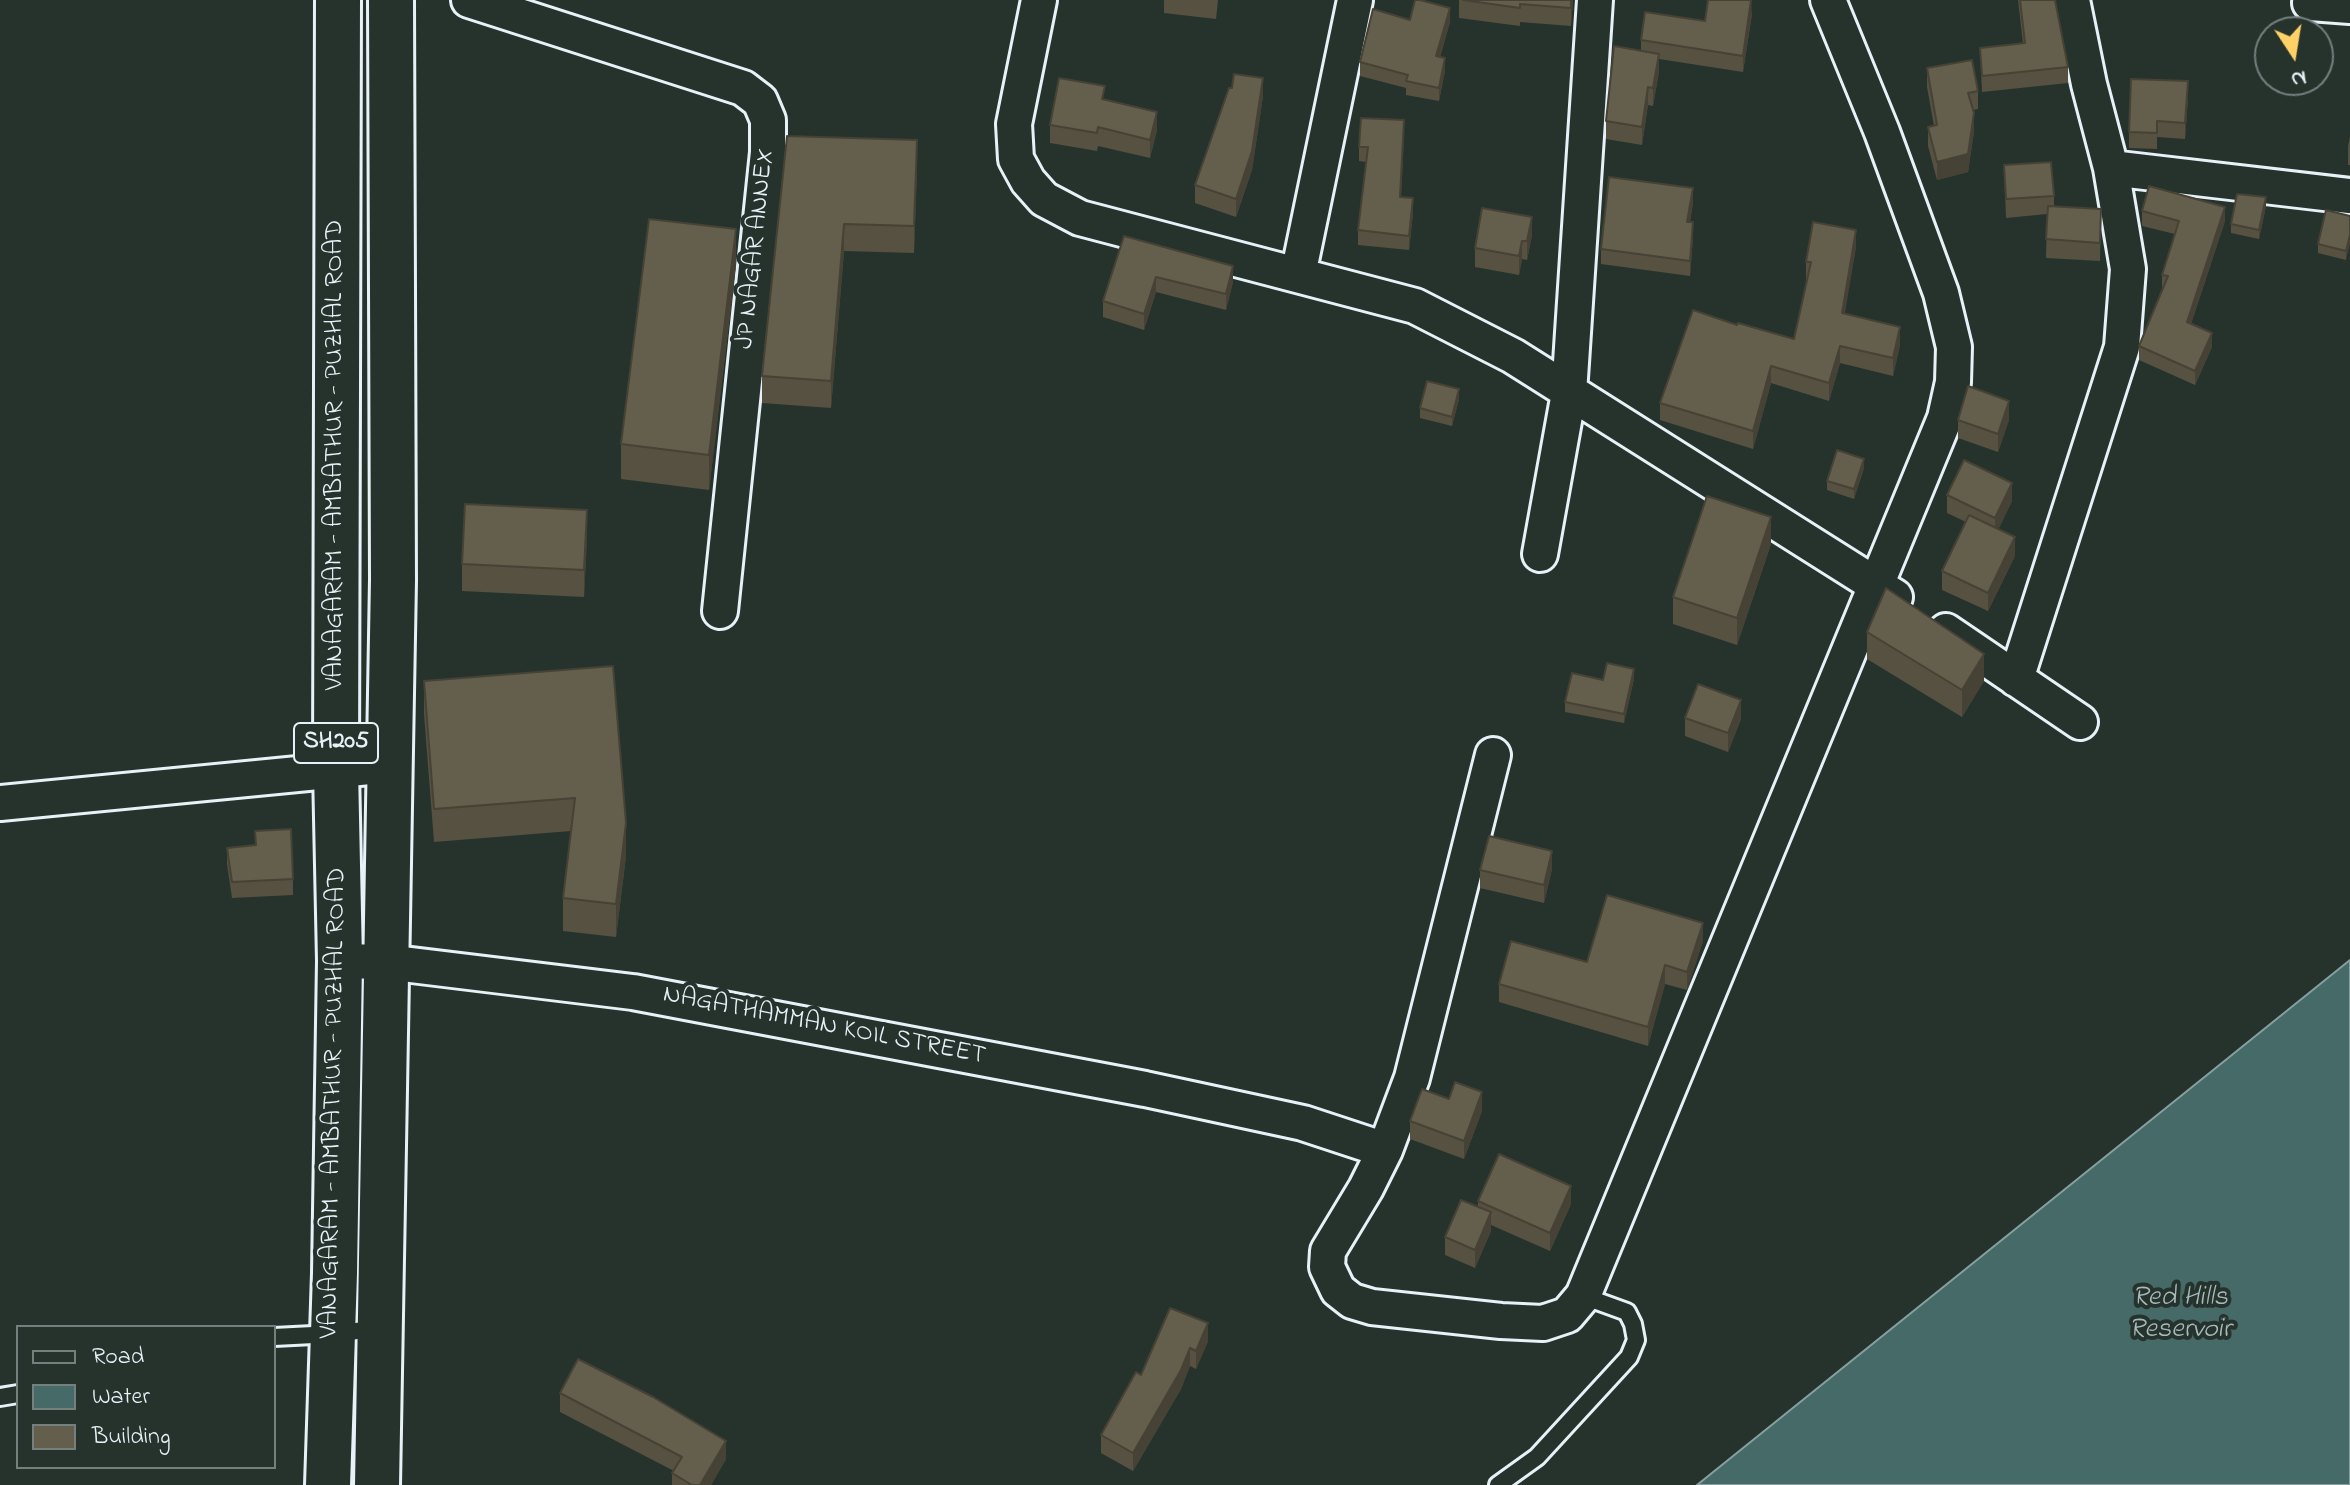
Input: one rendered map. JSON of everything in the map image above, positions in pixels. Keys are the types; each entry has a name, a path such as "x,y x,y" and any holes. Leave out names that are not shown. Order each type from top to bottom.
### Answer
{"main road":[{"name":"VANAGARAM - AMBATHUR - PUZHAL ROAD","path":"328,1485 340,961 336,770 338,0"},
{"path":"377,1485 393,580 391,0"}],"street":[{"name":"JP NAGAR ANNEX","path":"469,0 743,88 760,101 768,120 768,152 720,611"},
{"path":"1039,0 1014,124 1016,159 1028,181 1044,199 1080,218 1415,306 1513,356 1876,584 2080,722"},
{"path":"1298,275 1355,0"},
{"path":"1540,554 1569,393 1595,0"},
{"path":"1493,755 1412,1078 1385,1150 1328,1251 1327,1267 1338,1290 1352,1301 1372,1307 1543,1323 1567,1315 1583,1296 1945,418 1953,382 1954,347 1941,293 1882,132 1828,0"},
{"path":"2016,679 2122,347 2128,269 2111,168 2089,84 2072,0"},
{"path":"2310,3 2350,6"},
{"path":"2111,168 2350,196"},
{"path":"0,803 390,765"},
{"name":"NAGATHAMMAN KOIL STREET","path":"340,961 387,962 633,992 1069,1074 1303,1123 1385,1150"}],"lane":[{"path":"1498,1485 1537,1457 1629,1357 1636,1340 1627,1312 1583,1296"},
{"path":"276,1337 380,1328"}],"water":[{"name":"Red Hills Reservoir","path":"2350,960 2350,1485 1697,1485"}],"building":[{"path":"1415,0 1450,8 1436,56 1445,58 1439,88 1406,81 1408,75 1360,62 1373,9 1410,20"},
{"path":"1463,0 1571,0 1571,8 1520,4 1520,8"},
{"path":"1708,0 1751,0 1743,56 1641,40 1645,12 1705,21"},
{"path":"2020,0 2055,0 2068,67 1982,76 1980,48 2025,43"},
{"path":"1614,46 1659,54 1653,88 1648,87 1642,127 1606,121"},
{"path":"1972,60 1978,91 1968,93 1974,113 1968,154 1937,162 1928,127 1937,125 1927,68"},
{"path":"1234,74 1263,78 1252,151 1236,199 1195,185 1229,88 1232,88"},
{"path":"1059,78 1105,86 1102,99 1157,112 1150,140 1098,127 1097,133 1050,125"},
{"path":"2131,79 2188,81 2185,123 2157,121 2157,133 2129,132"},
{"path":"1361,118 1404,120 1400,197 1413,198 1409,236 1358,230 1368,147 1359,147"},
{"path":"787,136 917,140 914,226 844,224 831,381 762,376"},
{"path":"2051,162 2054,196 2006,199 2004,165"},
{"path":"1609,177 1693,188 1687,222 1693,222 1690,261 1601,249"},
{"path":"2149,186 2225,207 2187,322 2212,333 2195,371 2139,346 2168,276 2162,275 2179,221 2142,211"},
{"path":"2237,194 2266,197 2259,230 2231,224"},
{"path":"2048,206 2101,209 2100,243 2046,239"},
{"path":"1482,208 1532,217 1527,241 1522,241 1519,256 1475,248"},
{"path":"2326,210 2350,216 2346,251 2318,244"},
{"path":"649,219 736,229 709,455 621,444"},
{"path":"1813,222 1856,230 1842,313 1900,327 1893,358 1840,346 1829,383 1771,366 1753,431 1660,403 1693,310 1794,339 1811,262 1806,262"},
{"path":"1124,236 1233,266 1226,294 1156,277 1144,314 1103,301"},
{"path":"1427,381 1459,389 1452,417 1420,408"},
{"path":"1968,386 2009,401 1998,434 1958,420"},
{"path":"1837,450 1864,459 1854,489 1827,481"},
{"path":"1964,460 2012,483 1995,518 1947,495"},
{"path":"1707,496 1771,517 1737,618 1673,597"},
{"path":"465,504 587,510 584,570 462,564"},
{"path":"1969,515 2015,537 1988,593 1942,571"},
{"path":"1886,588 1984,654 1962,690 1867,632"},
{"path":"1607,663 1634,669 1624,714 1565,702 1572,673 1603,680"},
{"path":"613,666 626,823 616,904 563,898 575,798 434,809 424,681"},
{"path":"1698,684 1741,700 1728,733 1685,718"},
{"path":"291,829 293,879 232,882 227,848 256,845 255,831"},
{"path":"1489,836 1552,851 1544,885 1480,870"},
{"path":"1607,895 1703,923 1687,972 1665,965 1648,1027 1499,984 1511,941 1587,962"},
{"path":"1455,1082 1482,1092 1464,1141 1410,1121 1422,1089 1449,1099"},
{"path":"1499,1154 1571,1186 1550,1233 1478,1201"},
{"path":"1461,1200 1491,1212 1475,1250 1445,1237"},
{"path":"1170,1308 1208,1323 1196,1351 1190,1348 1181,1370 1133,1453 1101,1435 1136,1372 1141,1375"},
{"path":"578,1359 653,1397 726,1441 700,1485 692,1485 672,1473 682,1457 560,1393"}]}
